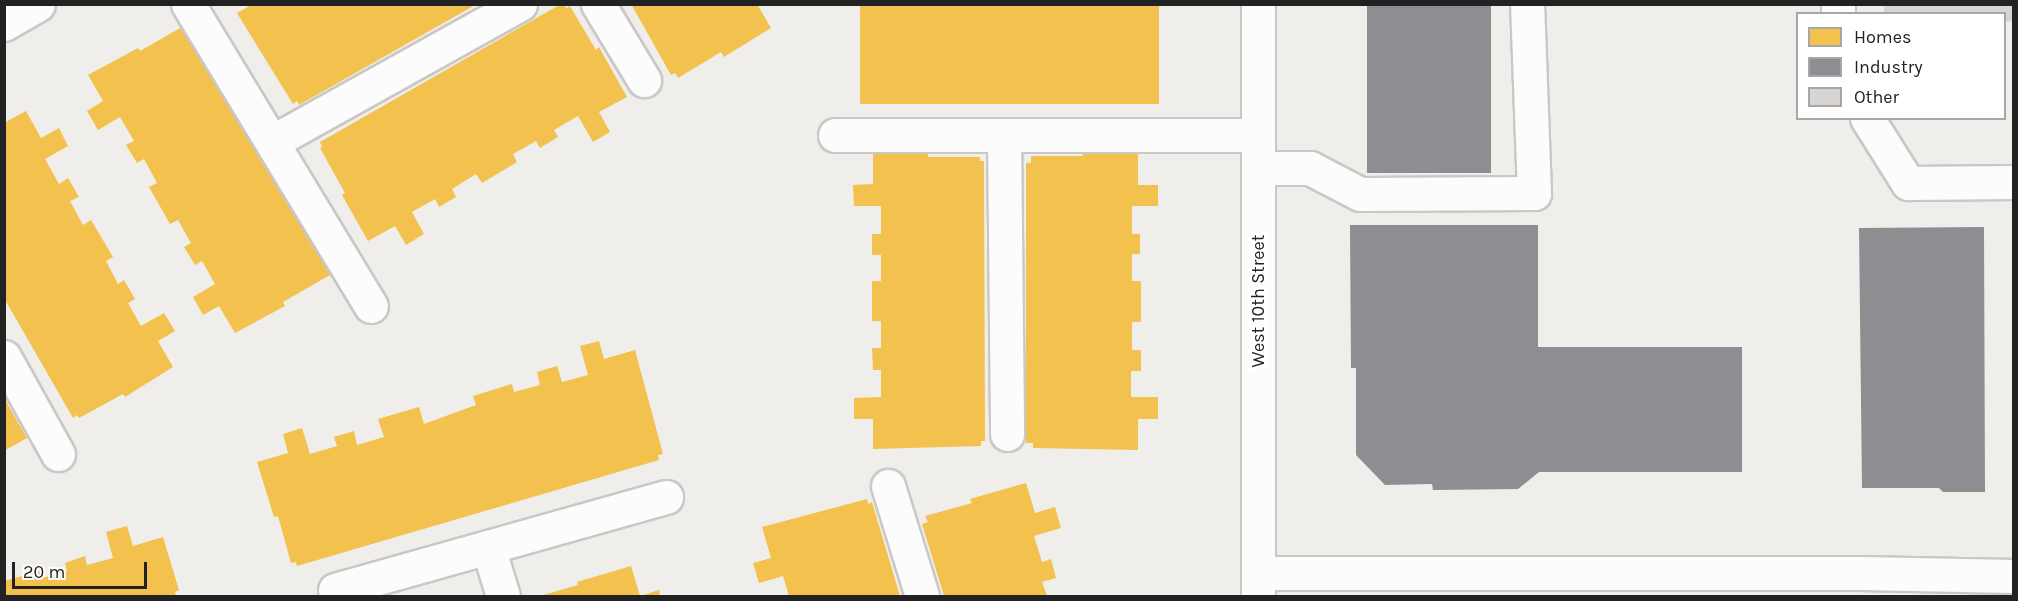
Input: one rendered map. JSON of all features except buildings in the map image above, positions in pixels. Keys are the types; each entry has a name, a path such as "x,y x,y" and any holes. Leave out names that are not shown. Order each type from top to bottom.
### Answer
{"street":[{"path":"4,24 38,4"},
{"path":"188,4 371,306"},
{"path":"272,142 520,4"},
{"path":"598,4 644,80"},
{"name":"West 10th Street","path":"1258,4 1258,585"},
{"path":"1258,168 1310,168 1360,194 1534,193 1527,4"},
{"path":"1868,120 1908,183 2013,182"},
{"path":"835,135 1258,135"},
{"path":"1004,135 1007,434"},
{"path":"4,357 58,454"},
{"path":"888,486 922,597"},
{"path":"335,590 666,497"},
{"path":"488,547 503,597"},
{"path":"1258,585 1932,585 2013,576"}]}
